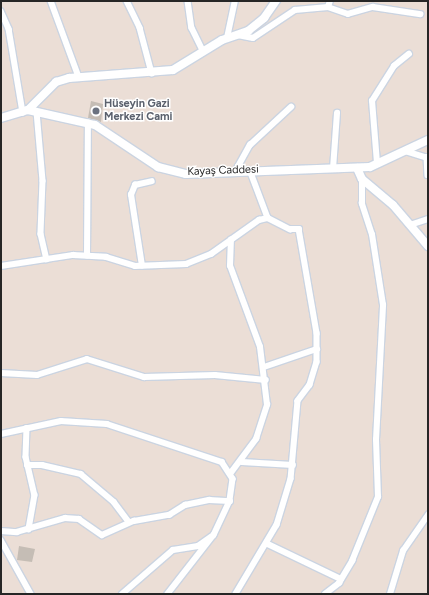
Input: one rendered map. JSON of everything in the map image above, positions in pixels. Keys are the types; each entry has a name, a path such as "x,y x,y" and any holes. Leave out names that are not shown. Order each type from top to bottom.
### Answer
{"street":[{"path":"51,1 79,77"},
{"path":"127,1 140,28 152,73"},
{"path":"188,1 192,28 203,51"},
{"path":"227,38 235,1"},
{"path":"1,118 25,111 56,82 79,77 152,73 173,70 203,51 227,38 236,35 264,18 276,1"},
{"path":"328,7 330,1"},
{"path":"236,35 254,38 294,10 328,7 348,14 373,7 420,14"},
{"path":"1,11 9,29 25,111"},
{"path":"377,163 372,101 394,66 408,54"},
{"path":"236,170 250,145 291,107"},
{"name":"Kayaş Caddesi","path":"25,111 37,112 88,123 158,167 186,174 236,170 357,168 377,163 428,140"},
{"path":"37,112 43,181 41,234 47,260"},
{"path":"333,169 337,113"},
{"path":"87,256 88,123"},
{"path":"404,151 428,158 428,175"},
{"path":"357,168 362,179 410,224 428,246"},
{"path":"250,170 268,218"},
{"path":"325,594 342,579 378,497 380,469 376,440 383,306 372,235 362,204 362,179"},
{"path":"142,266 131,195 135,185 152,181"},
{"path":"1,266 87,256 142,266 186,264 211,254 259,220 268,218 290,229 299,229 314,311 317,349 310,385 298,401 293,465 278,525 268,544 236,594"},
{"path":"410,224 428,219"},
{"path":"230,474 242,462 256,439 267,406 266,380 260,347 230,266 231,240"},
{"path":"264,367 317,349"},
{"path":"1,373 37,375 87,359 144,377 215,375 266,380"},
{"path":"1,434 61,421 106,424 222,462 230,474 230,501 214,535 168,594"},
{"path":"27,428 27,465 35,495 29,529"},
{"path":"242,462 293,465"},
{"path":"27,465 42,465 81,474 114,502 129,522"},
{"path":"1,531 29,529 65,518 79,519 102,535 112,534 129,522 168,515 185,505 209,500 230,501"},
{"path":"390,594 403,551 428,514"},
{"path":"122,594 173,550 198,546 214,535"},
{"path":"1,540 31,594"},
{"path":"268,544 342,579"}],"building":[{"name":"Hüseyin Gazi Merkezi Cami","path":"91,101 103,104 101,122 88,118"},
{"path":"19,546 35,549 32,562 17,560"}],"place":[{"name":"Hüseyin Gazi Merkezi Cami","path":"96,111"}]}
